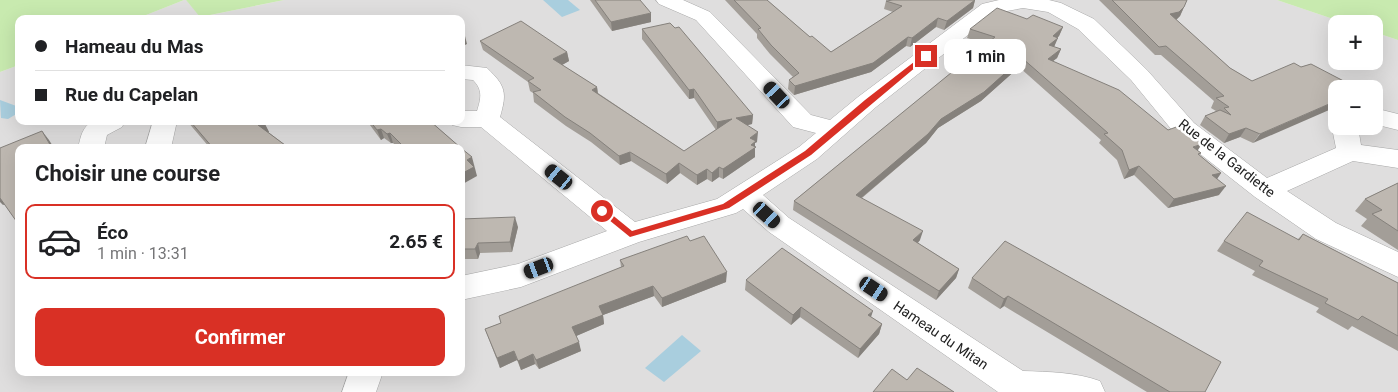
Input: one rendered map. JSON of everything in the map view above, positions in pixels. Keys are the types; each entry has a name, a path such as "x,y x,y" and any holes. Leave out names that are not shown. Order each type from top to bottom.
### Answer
{"street":[{"path":"666,0 705,8 802,121 836,130"},
{"name":"Rue de la Gardiette","path":"465,287 521,275 630,234 726,206 808,153 926,56 989,8 1023,2 1054,7 1086,24 1139,75 1185,129 1265,190 1326,231 1398,265"},
{"path":"465,72 480,73 491,84 494,93 474,119 630,234"},
{"path":"1383,118 1398,122"},
{"path":"92,144 95,131 106,125"},
{"path":"159,144 165,125"},
{"path":"1346,135 1350,152"},
{"path":"1265,190 1350,152 1398,159"},
{"name":"Hameau du Mitan","path":"744,194 779,225 1018,389 1057,387 1088,392"},
{"path":"359,392 365,376"}],"shaded area":[{"path":"184,0 199,15 146,15"},
{"path":"284,0 1277,0 1328,17 1328,70 1383,70 1383,35 1398,40 1398,392 0,392 0,72 15,66 15,125 465,125 465,15 211,15"}],"green space":[{"path":"0,0 184,0 146,15 15,15 15,66 0,72"},
{"path":"186,0 284,0 210,15 198,15"},
{"path":"1277,0 1398,0 1398,40 1383,35 1383,15 1328,15 1328,17"}],"water":[{"path":"543,0 568,0 580,10 562,17"},
{"path":"0,100 15,106 15,115 8,119 1,118"},
{"path":"682,335 701,351 664,382 645,368"}],"building":[{"path":"595,0 640,0 651,13 611,22"},
{"path":"734,0 767,0 810,37 812,36 831,52 902,6 886,1 975,0 947,21 938,18 912,38 908,37 873,63 795,86 789,80 799,73 771,45 758,29 761,28"},
{"path":"1112,0 1187,0 1179,12 1170,14 1230,68 1252,81 1294,63 1301,67 1311,64 1342,80 1328,80 1328,104 1260,134 1246,128 1229,134 1205,116 1220,110 1231,115 1224,108 1229,107 1216,98 1224,96 1166,46 1159,47"},
{"path":"997,8 1027,19 1033,15 1063,27 1053,36 1058,38 1049,45 1061,49 1048,59 1119,90 1168,130 1179,126 1202,144 1193,147 1201,153 1198,154 1221,173 1212,175 1226,186 1174,199 1139,166 1129,170 1122,150 1104,134 1108,133 1022,58 984,92 941,119 928,134 856,195 923,231 913,240 959,269 939,291 794,201 995,37 970,29"},
{"path":"521,21 567,52 553,59 597,87 592,90 684,151 732,119 717,122 694,89 689,90 642,29 670,23 675,28 679,27 753,115 736,118 758,132 750,138 756,141 751,145 756,147 723,169 719,167 712,173 707,169 697,175 679,163 666,174 630,152 619,156 533,92 541,90 528,81 534,78 480,41"},
{"path":"193,125 258,125 284,144 210,144"},
{"path":"373,125 435,125 456,144 401,144 390,133 387,134 381,129 377,130"},
{"path":"42,131 50,144 15,144 15,219 0,198 0,148"},
{"path":"465,151 472,157 467,160 474,167 465,172"},
{"path":"1398,183 1398,231 1372,214 1382,210 1365,199"},
{"path":"1247,212 1299,240 1303,234 1398,283 1398,336 1362,316 1358,320 1325,303 1328,299 1259,266 1263,261 1224,241"},
{"path":"515,217 510,242 478,243 475,249 465,249 465,219"},
{"path":"687,236 690,241 704,236 727,272 662,298 653,286 599,306 603,315 572,327 579,342 536,360 533,354 518,361 514,351 497,358 485,329 501,323 499,316 624,266 620,260"},
{"path":"1005,241 1221,362 1205,392 1170,392 1008,296 1004,299 972,278"},
{"path":"782,248 873,311 868,315 882,324 860,349 801,307 793,315 746,280"},
{"path":"917,368 954,392 873,392 892,369 907,380"}],"route":[{"path":"602,211 630,234 726,206 808,153 867,102 926,56"}]}
